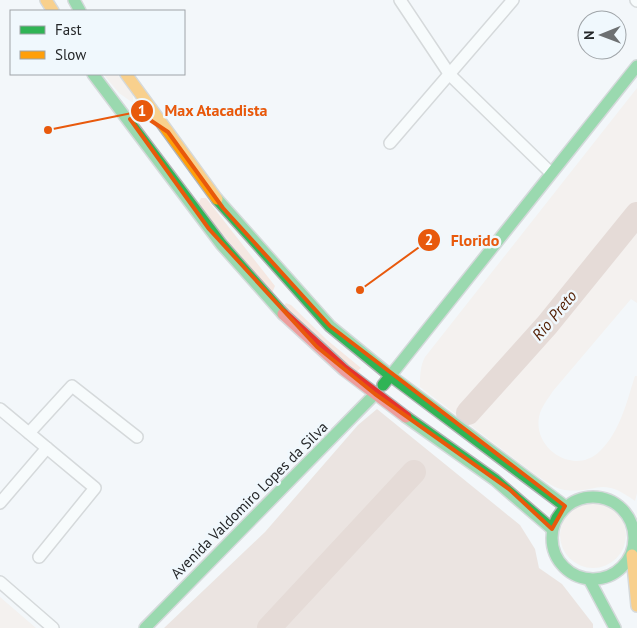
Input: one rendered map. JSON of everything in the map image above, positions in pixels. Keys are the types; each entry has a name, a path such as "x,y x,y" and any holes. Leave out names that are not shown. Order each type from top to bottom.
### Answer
{"main road":[{"name":"Avenida Valdomiro Lopes da Silva","path":"145,628 391,376 637,66"},
{"path":"94,75 130,119 209,229 285,297 565,506"},
{"path":"127,75 214,194 317,347 375,394 509,489 552,529"},
{"path":"130,119 144,116 168,132"},
{"path":"170,173 192,188 214,194"},
{"path":"632,555 621,569 606,578 589,580 572,574 559,562 552,546 552,529 557,516 565,506 581,497 598,496 615,501 628,513 636,525 632,555 637,606"},
{"path":"589,580 615,628"}],"street":[{"path":"400,0 450,75 551,173"},
{"path":"390,144 513,0"},
{"path":"29,433 72,386 137,437"},
{"path":"0,409 95,488 39,557"},
{"path":"0,503 47,448"},
{"path":"0,582 53,628"}],"highlighted area":[{"path":"144,116 168,132 223,208 330,326 565,506 552,529 509,489 375,394 317,347 209,229 130,119"}],"shaded area":[{"path":"104,75 118,75 133,94 133,103 119,93"},
{"path":"637,88 637,303 631,299 553,391 539,417 539,429 542,440 549,449 558,456 568,460 579,461 590,458 600,451 613,435 626,406 635,376 637,376 637,493 635,501 623,493 606,487 576,491 554,486 537,476 420,387 420,383 421,368 425,357"},
{"path":"201,198 206,198 275,286 272,293 198,205"},
{"path":"286,303 291,305 327,340 361,368 356,372 284,306"},
{"path":"377,409 520,525 535,549 539,568 562,584 593,624 593,628 164,628 265,532 358,425"},
{"path":"593,502 605,505 616,512 623,523 626,535 623,547 616,558 605,565 593,568 581,565 570,558 563,547 560,535 563,523 570,512 581,505"},
{"path":"0,597 36,628 0,628"}],"waterway":[{"name":"Rio Preto","path":"468,413 547,325 637,214"},
{"name":"Rio Preto","path":"269,628 414,472"}],"traffic: fast":[{"path":"74,0 79,10"},
{"path":"383,385 637,66"},
{"path":"94,75 221,244 283,314"},
{"path":"217,199 330,326 391,376 565,506"},
{"path":"145,628 375,394"},
{"path":"406,417 495,480 552,529"},
{"path":"585,497 601,497 616,504 627,515 634,530 634,538 631,554 622,567 601,579 585,579 570,572 559,561 552,546 552,530 559,515 570,504 585,497"},
{"path":"589,579 615,628"}],"traffic: slow":[{"path":"46,0 52,10"},
{"path":"127,75 217,199"},
{"path":"632,555 637,606"}],"traffic: jam":[{"path":"283,314 344,370 406,417"}],"place":[{"name":"Max Atacadista","path":"48,130"},
{"name":"Florido","path":"360,290"}]}
